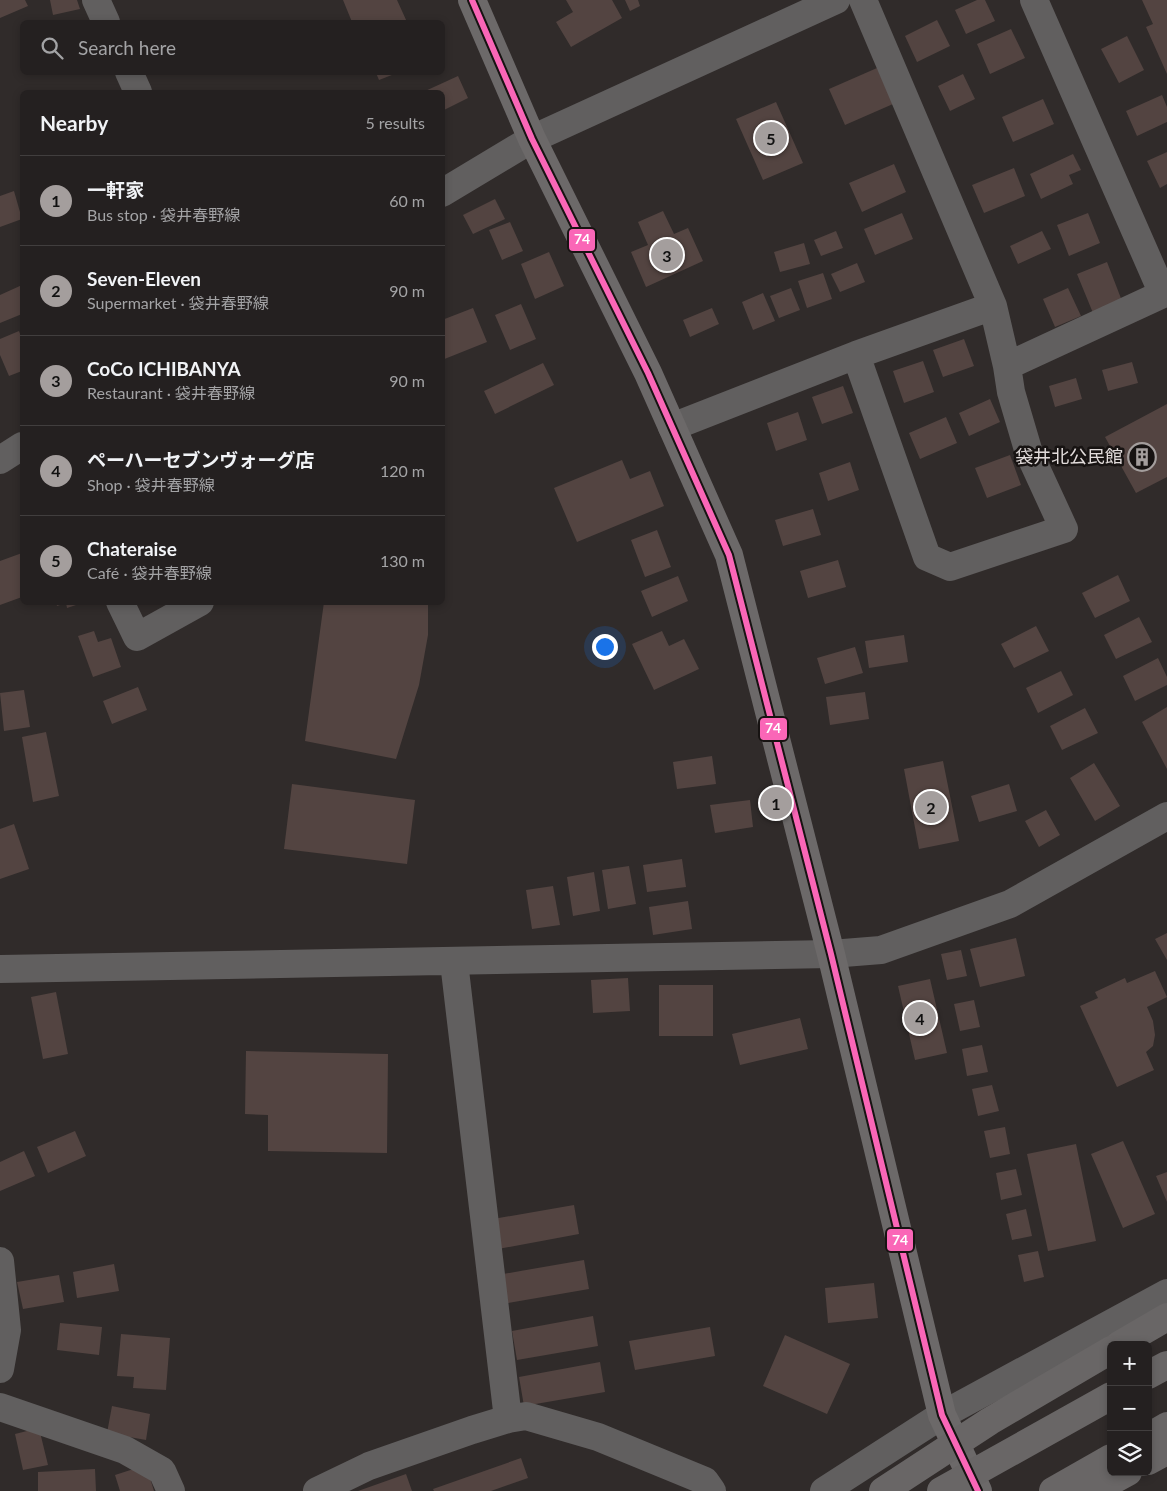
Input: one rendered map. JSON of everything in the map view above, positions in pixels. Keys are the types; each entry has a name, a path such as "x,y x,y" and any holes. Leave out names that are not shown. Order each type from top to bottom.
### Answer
{"highway":[{"path":"1126,1341 1167,1317"},
{"path":"883,1491 990,1421 1107,1352"},
{"path":"1152,1373 1167,1365"},
{"path":"942,1491 1107,1398"},
{"path":"1152,1434 1167,1426"},
{"path":"1152,1459 1167,1451"},
{"path":"1052,1491 1107,1460"},
{"path":"1093,1491 1121,1476"}],"main road":[{"path":"472,0 532,139 648,373 729,555 831,954 942,1415 978,1491"}],"street":[{"path":"96,0 105,20"},
{"path":"856,355 927,557 950,567 1064,529 1029,453 1011,392 993,306 863,0"},
{"path":"1007,366 1165,293 1034,0"},
{"path":"445,191 532,139 824,3"},
{"path":"130,75 137,90"},
{"path":"672,427 856,355 993,306"},
{"path":"0,460 20,447"},
{"path":"121,605 137,637 195,605"},
{"path":"0,969 831,954 881,950 1010,904 1167,816"},
{"path":"454,962 508,1419"},
{"path":"0,1261 7,1330 0,1369"},
{"path":"824,1491 942,1415 1167,1293"},
{"path":"0,1406 125,1450 162,1471 171,1491"},
{"path":"317,1491 369,1466 508,1419 526,1416 598,1437 705,1481 712,1491"}],"building":[{"path":"0,0 25,0 28,6 0,18"},
{"path":"50,0 77,0 80,9 53,15"},
{"path":"343,0 397,0 406,20 351,20"},
{"path":"566,0 612,0 622,18 571,47 556,22 573,12"},
{"path":"625,0 638,0 640,6 630,11"},
{"path":"977,0 985,0 995,21 966,34 955,10"},
{"path":"1142,0 1167,0 1167,74 1146,27 1153,24"},
{"path":"937,20 950,46 917,62 905,36"},
{"path":"1011,29 1025,58 990,74 977,44"},
{"path":"1127,36 1144,70 1119,83 1101,49"},
{"path":"877,68 893,104 845,125 829,89"},
{"path":"963,74 975,99 950,111 938,86"},
{"path":"377,75 392,75 379,80"},
{"path":"458,76 468,98 445,110 445,90 427,90"},
{"path":"1162,95 1167,107 1167,122 1137,136 1126,111"},
{"path":"1043,99 1054,124 1013,142 1002,117"},
{"path":"776,102 803,163 763,180 736,119"},
{"path":"1167,152 1167,184 1160,188 1147,161"},
{"path":"1073,154 1081,170 1069,175 1073,184 1041,199 1030,174"},
{"path":"894,164 906,192 862,212 849,183"},
{"path":"1014,168 1025,196 984,213 972,185"},
{"path":"14,191 20,212 20,220 0,227 0,196"},
{"path":"495,199 505,219 473,234 463,215"},
{"path":"663,211 674,234 688,228 703,261 646,287 631,252 648,245 638,222"},
{"path":"902,213 913,239 875,255 864,229"},
{"path":"1088,213 1100,243 1069,256 1057,225"},
{"path":"510,222 523,251 502,260 489,230"},
{"path":"836,231 843,248 821,256 814,240"},
{"path":"1042,231 1051,249 1018,264 1010,246"},
{"path":"804,243 810,264 780,272 774,252"},
{"path":"549,252 564,286 535,299 521,264"},
{"path":"1107,262 1122,301 1093,313 1077,274"},
{"path":"857,263 865,282 840,292 831,274"},
{"path":"823,273 832,299 807,308 798,281"},
{"path":"20,286 20,315 0,323 0,295"},
{"path":"791,288 800,310 779,318 770,296"},
{"path":"1068,288 1081,316 1055,327 1043,299"},
{"path":"763,293 775,321 753,330 742,302"},
{"path":"521,304 536,339 510,350 495,315"},
{"path":"473,308 487,342 445,359 445,319"},
{"path":"712,308 719,324 690,337 683,320"},
{"path":"19,331 20,372 9,376 0,355 0,339"},
{"path":"964,339 974,366 943,377 933,350"},
{"path":"923,361 934,392 904,403 893,371"},
{"path":"1132,362 1138,383 1108,391 1102,370"},
{"path":"543,363 554,385 495,414 484,391"},
{"path":"1076,378 1082,399 1055,407 1049,386"},
{"path":"843,386 853,413 822,424 812,397"},
{"path":"990,399 1000,422 969,436 959,413"},
{"name":"袋井北公民館","path":"1167,404 1167,477 1136,493 1105,437"},
{"path":"798,412 807,440 776,451 767,423"},
{"path":"946,417 957,443 920,459 909,433"},
{"path":"1010,455 1021,485 987,498 975,468"},
{"path":"622,460 630,479 650,471 664,506 577,542 554,488"},
{"path":"850,462 859,490 828,501 819,473"},
{"path":"813,509 821,535 783,546 775,520"},
{"path":"657,530 671,567 645,577 631,540"},
{"path":"20,554 20,598 0,605 0,561"},
{"path":"838,560 846,587 808,598 800,571"},
{"path":"1118,575 1130,601 1095,618 1082,593"},
{"path":"678,576 688,601 652,617 641,591"},
{"path":"324,605 428,605 428,635 419,685 396,759 305,741"},
{"path":"1139,617 1152,642 1116,659 1104,635"},
{"path":"1036,626 1049,651 1014,668 1001,644"},
{"path":"94,631 98,642 111,638 121,667 93,677 78,636"},
{"path":"662,631 669,646 684,639 699,669 654,690 632,644"},
{"path":"904,635 908,662 869,668 865,641"},
{"path":"855,647 863,673 825,684 817,658"},
{"path":"1158,658 1167,677 1167,685 1135,701 1123,676"},
{"path":"1061,671 1073,695 1038,713 1026,688"},
{"path":"138,687 147,710 112,724 103,701"},
{"path":"24,690 30,727 4,731 0,693"},
{"path":"865,692 869,719 830,725 826,697"},
{"path":"1167,707 1167,769 1142,722"},
{"path":"1085,708 1098,733 1062,750 1050,726"},
{"path":"46,732 59,796 33,802 22,737"},
{"path":"712,756 716,784 677,789 673,762"},
{"path":"943,761 959,841 919,849 904,769"},
{"path":"1094,763 1120,806 1095,821 1070,778"},
{"path":"292,784 415,800 407,864 284,849"},
{"path":"1009,784 1017,811 979,822 971,796"},
{"path":"750,800 753,827 715,833 710,805"},
{"path":"1046,810 1060,835 1039,847 1025,821"},
{"path":"14,824 29,869 0,879 0,829"},
{"path":"682,859 686,887 647,892 643,865"},
{"path":"629,866 636,904 608,909 602,870"},
{"path":"594,872 600,911 573,916 567,877"},
{"path":"553,886 560,925 532,929 526,890"},
{"path":"688,901 692,929 653,935 649,907"},
{"path":"1167,933 1167,960 1155,939"},
{"path":"1016,938 1025,976 980,987 970,949"},
{"path":"961,950 967,976 947,980 941,954"},
{"path":"1155,971 1167,997 1147,1007 1153,1021 1155,1035 1153,1046 1146,1052 1154,1070 1117,1087 1080,1006 1098,998 1095,992 1125,978 1127,983"},
{"path":"628,978 630,1011 593,1013 591,980"},
{"path":"930,979 947,1053 915,1060 898,986"},
{"path":"659,985 713,985 713,1036 659,1036"},
{"path":"56,992 68,1054 43,1059 31,997"},
{"path":"974,1000 980,1027 960,1031 954,1004"},
{"path":"800,1018 808,1049 740,1065 732,1034"},
{"path":"982,1045 988,1072 967,1076 962,1049"},
{"path":"246,1051 388,1054 387,1153 268,1151 268,1115 245,1114"},
{"path":"992,1085 999,1111 978,1116 972,1089"},
{"path":"1005,1127 1010,1154 990,1158 984,1131"},
{"path":"75,1131 86,1156 48,1173 37,1147"},
{"path":"1123,1141 1155,1214 1123,1228 1091,1154"},
{"path":"1076,1144 1096,1241 1048,1251 1027,1154"},
{"path":"24,1151 35,1176 0,1191 0,1162"},
{"path":"1016,1169 1022,1195 1001,1200 996,1173"},
{"path":"1167,1172 1167,1202 1156,1176"},
{"path":"574,1205 579,1234 498,1249 493,1219"},
{"path":"1026,1209 1032,1236 1012,1240 1006,1214"},
{"path":"1038,1251 1044,1277 1024,1282 1018,1255"},
{"path":"584,1260 589,1289 508,1303 503,1274"},
{"path":"114,1264 119,1291 77,1298 73,1272"},
{"path":"59,1275 64,1302 23,1309 17,1282"},
{"path":"874,1283 878,1318 828,1323 825,1288"},
{"path":"593,1316 598,1346 517,1360 512,1331"},
{"path":"60,1323 102,1327 99,1355 57,1350"},
{"path":"710,1327 715,1356 635,1370 629,1341"},
{"path":"121,1334 170,1338 166,1390 133,1388 134,1377 117,1376"},
{"path":"785,1335 850,1364 827,1414 763,1386"},
{"path":"600,1362 605,1392 524,1406 519,1377"},
{"path":"112,1406 150,1414 146,1440 107,1433"},
{"path":"39,1428 48,1465 23,1470 15,1434"},
{"path":"521,1458 528,1478 491,1491 434,1491 433,1489"},
{"path":"146,1465 154,1491 120,1491 115,1475"},
{"path":"95,1469 96,1491 38,1491 38,1472"},
{"path":"406,1474 412,1491 358,1491"}],"transit line":[{"name":"74","path":"472,0 532,139 648,373 729,555 831,954 942,1415 978,1491"}],"place":[{"name":"Chateraise","path":"771,138"},
{"name":"CoCo ICHIBANYA","path":"667,255"},
{"name":"袋井北公民館","path":"1142,457"},
{"name":"一軒家","path":"776,803"},
{"name":"Seven-Eleven","path":"931,807"},
{"name":"ペーハーセブンヴォーグ店","path":"920,1018"}]}
